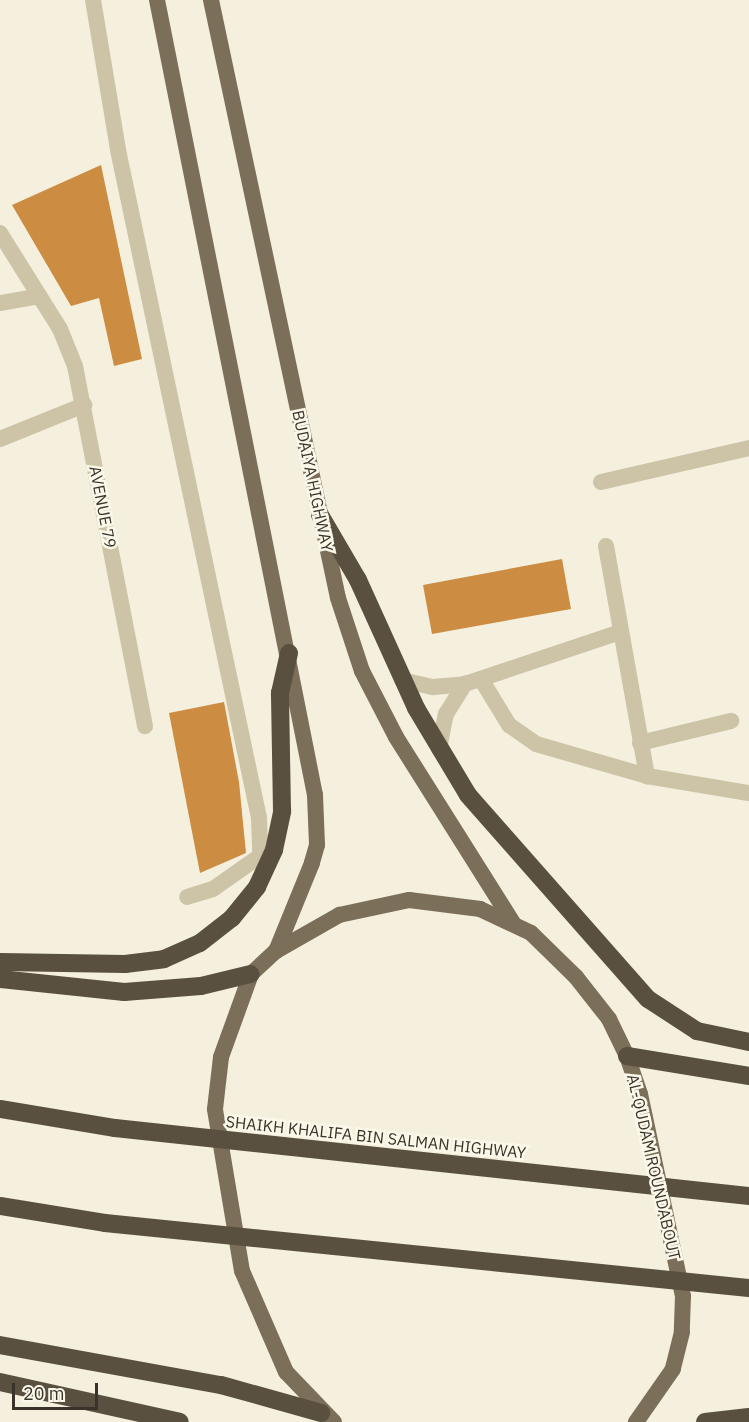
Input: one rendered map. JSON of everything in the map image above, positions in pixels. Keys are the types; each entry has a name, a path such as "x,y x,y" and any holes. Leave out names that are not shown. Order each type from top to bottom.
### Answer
{"highway":[{"path":"320,515 358,580 402,680 439,749 468,795 626,978 696,1031 749,1042"},
{"path":"0,963 125,964 164,959 200,943 232,918 257,887 276,841 282,811 280,693 289,653"},
{"path":"0,979 124,992 201,986 251,974"},
{"path":"627,1056 749,1076"},
{"name":"SHAIKH KHALIFA BIN SALMAN HIGHWAY","path":"0,1109 115,1128 749,1196"},
{"path":"0,1206 105,1223 749,1288"},
{"path":"0,1345 220,1384 328,1417"},
{"path":"0,1382 180,1422"},
{"path":"705,1422 749,1417"}],"main road":[{"path":"157,0 289,653 315,795 317,845 308,879 276,951"},
{"name":"BUDAIYA HIGHWAY","path":"211,0 338,598 362,671 418,777 513,923"},
{"name":"AL-QUDAM ROUNDABOUT","path":"328,1417 286,1372 266,1333 242,1271 225,1180 215,1109 221,1057 251,974 276,951 339,915 409,900 445,901 513,923 531,933 576,977 609,1020 627,1056 640,1094 683,1296 682,1332 673,1369 636,1422"}],"street":[{"path":"93,0 120,162 259,818 260,855 213,889 187,897"},
{"name":"AVENUE 79","path":"0,233 63,339 84,405 145,726"},
{"path":"0,303 39,296"},
{"path":"0,440 84,405"},
{"path":"601,482 749,448"},
{"path":"606,546 647,776"},
{"path":"402,680 433,687 472,682 620,632"},
{"path":"439,749 446,714 472,682"},
{"path":"472,682 521,736 647,776 749,793"},
{"path":"640,742 731,721"}],"building":[{"path":"101,165 142,359 114,366 99,298 71,306 12,205"},
{"path":"562,559 571,609 432,634 423,585"},
{"path":"224,702 239,782 246,853 200,873 169,713"}]}
